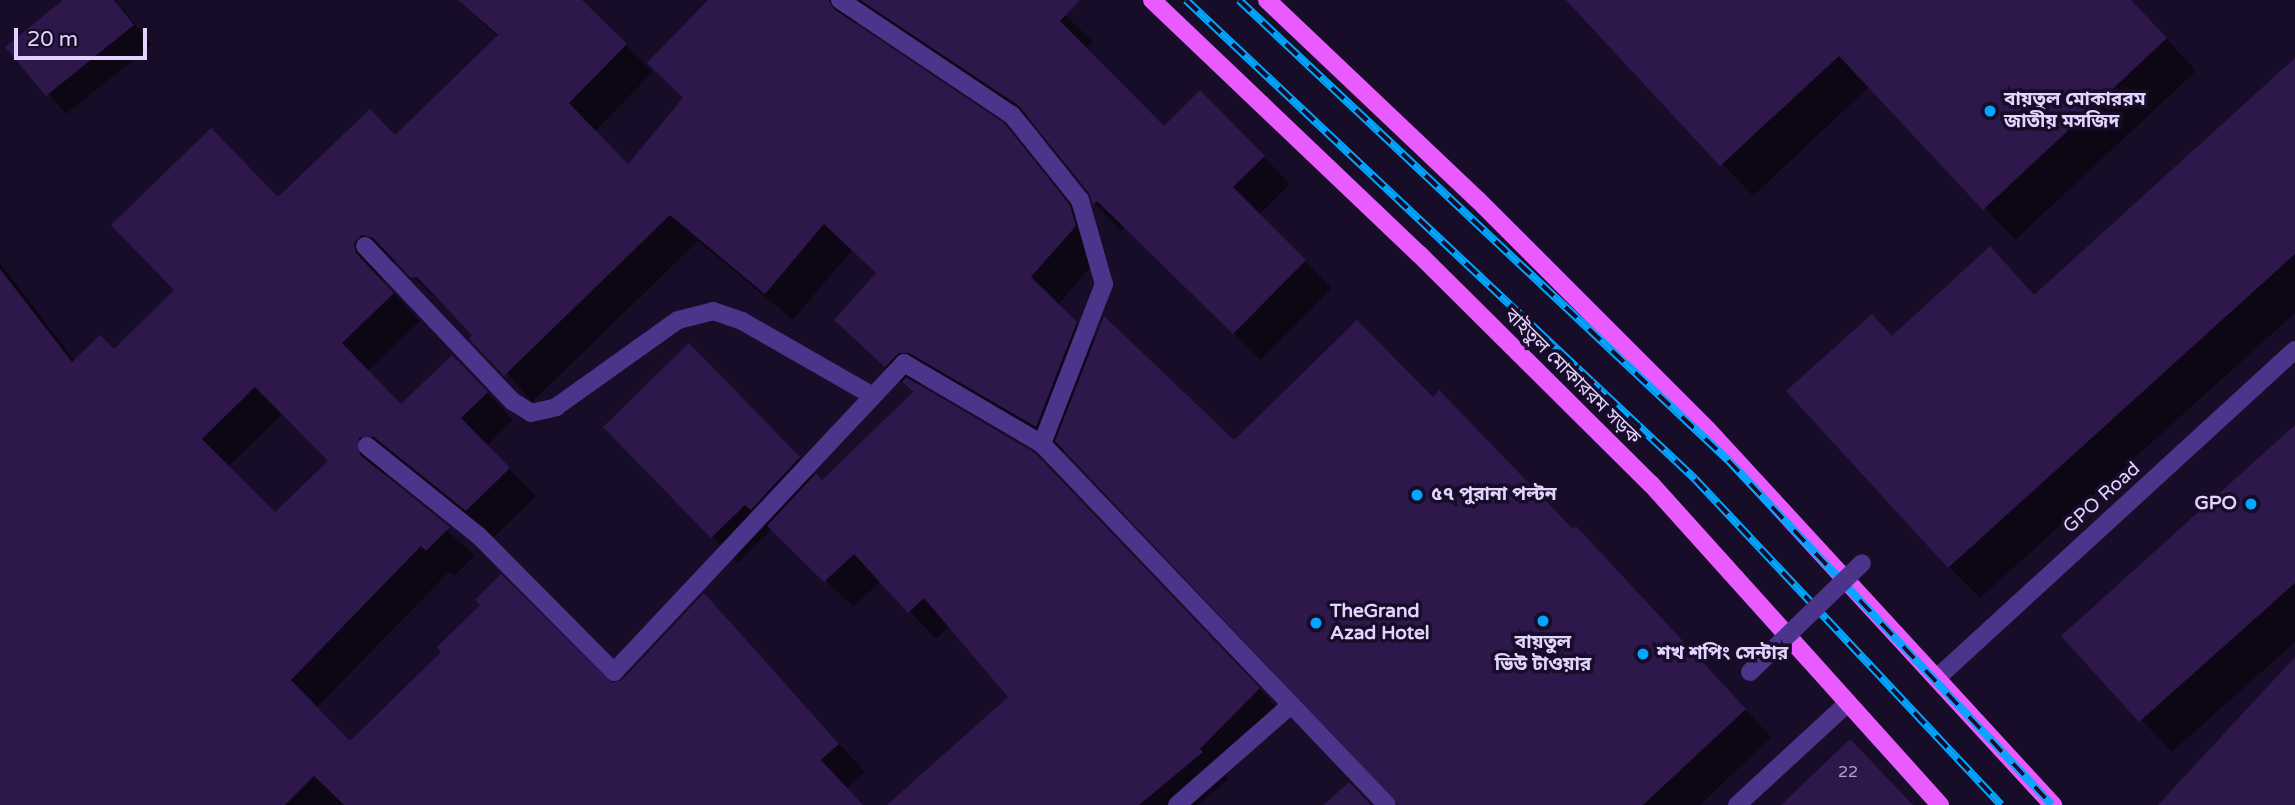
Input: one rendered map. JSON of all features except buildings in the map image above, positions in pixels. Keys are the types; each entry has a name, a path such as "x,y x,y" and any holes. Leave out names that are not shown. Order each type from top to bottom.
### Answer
{"main road":[{"name":"বাইতুল মোকাররম সড়ক","path":"1152,0 1419,254 1651,484 1940,805"},
{"path":"1267,0 1478,200 1708,430 2053,805"}],"street":[{"path":"840,0 1012,115 1080,200 1104,284 1042,444"},
{"path":"365,246 512,401 531,413 556,407 678,320 713,311 742,321 873,396"},
{"name":"GPO Road","path":"1938,677 2295,350"},
{"path":"367,446 479,536 614,672 904,363 1042,444 1387,805"},
{"path":"1750,672 1862,564"},
{"path":"1737,805 1847,704"},
{"path":"1177,805 1292,705"}],"railway":[{"path":"1186,0 1695,479 2001,805"},
{"path":"1239,0 1728,460 2052,805"}],"place":[{"name":"বায়তুল মোকাররম জাতীয় মসজিদ","path":"1990,111"},
{"name":"৫৭ পুরানা পল্টন","path":"1417,495"},
{"name":"GPO","path":"2251,504"},
{"name":"বায়তুল ভিউ টাওয়ার","path":"1543,621"},
{"name":"TheGrand Azad Hotel","path":"1316,623"},
{"name":"শখ শপিং সেন্টার","path":"1643,654"}]}
